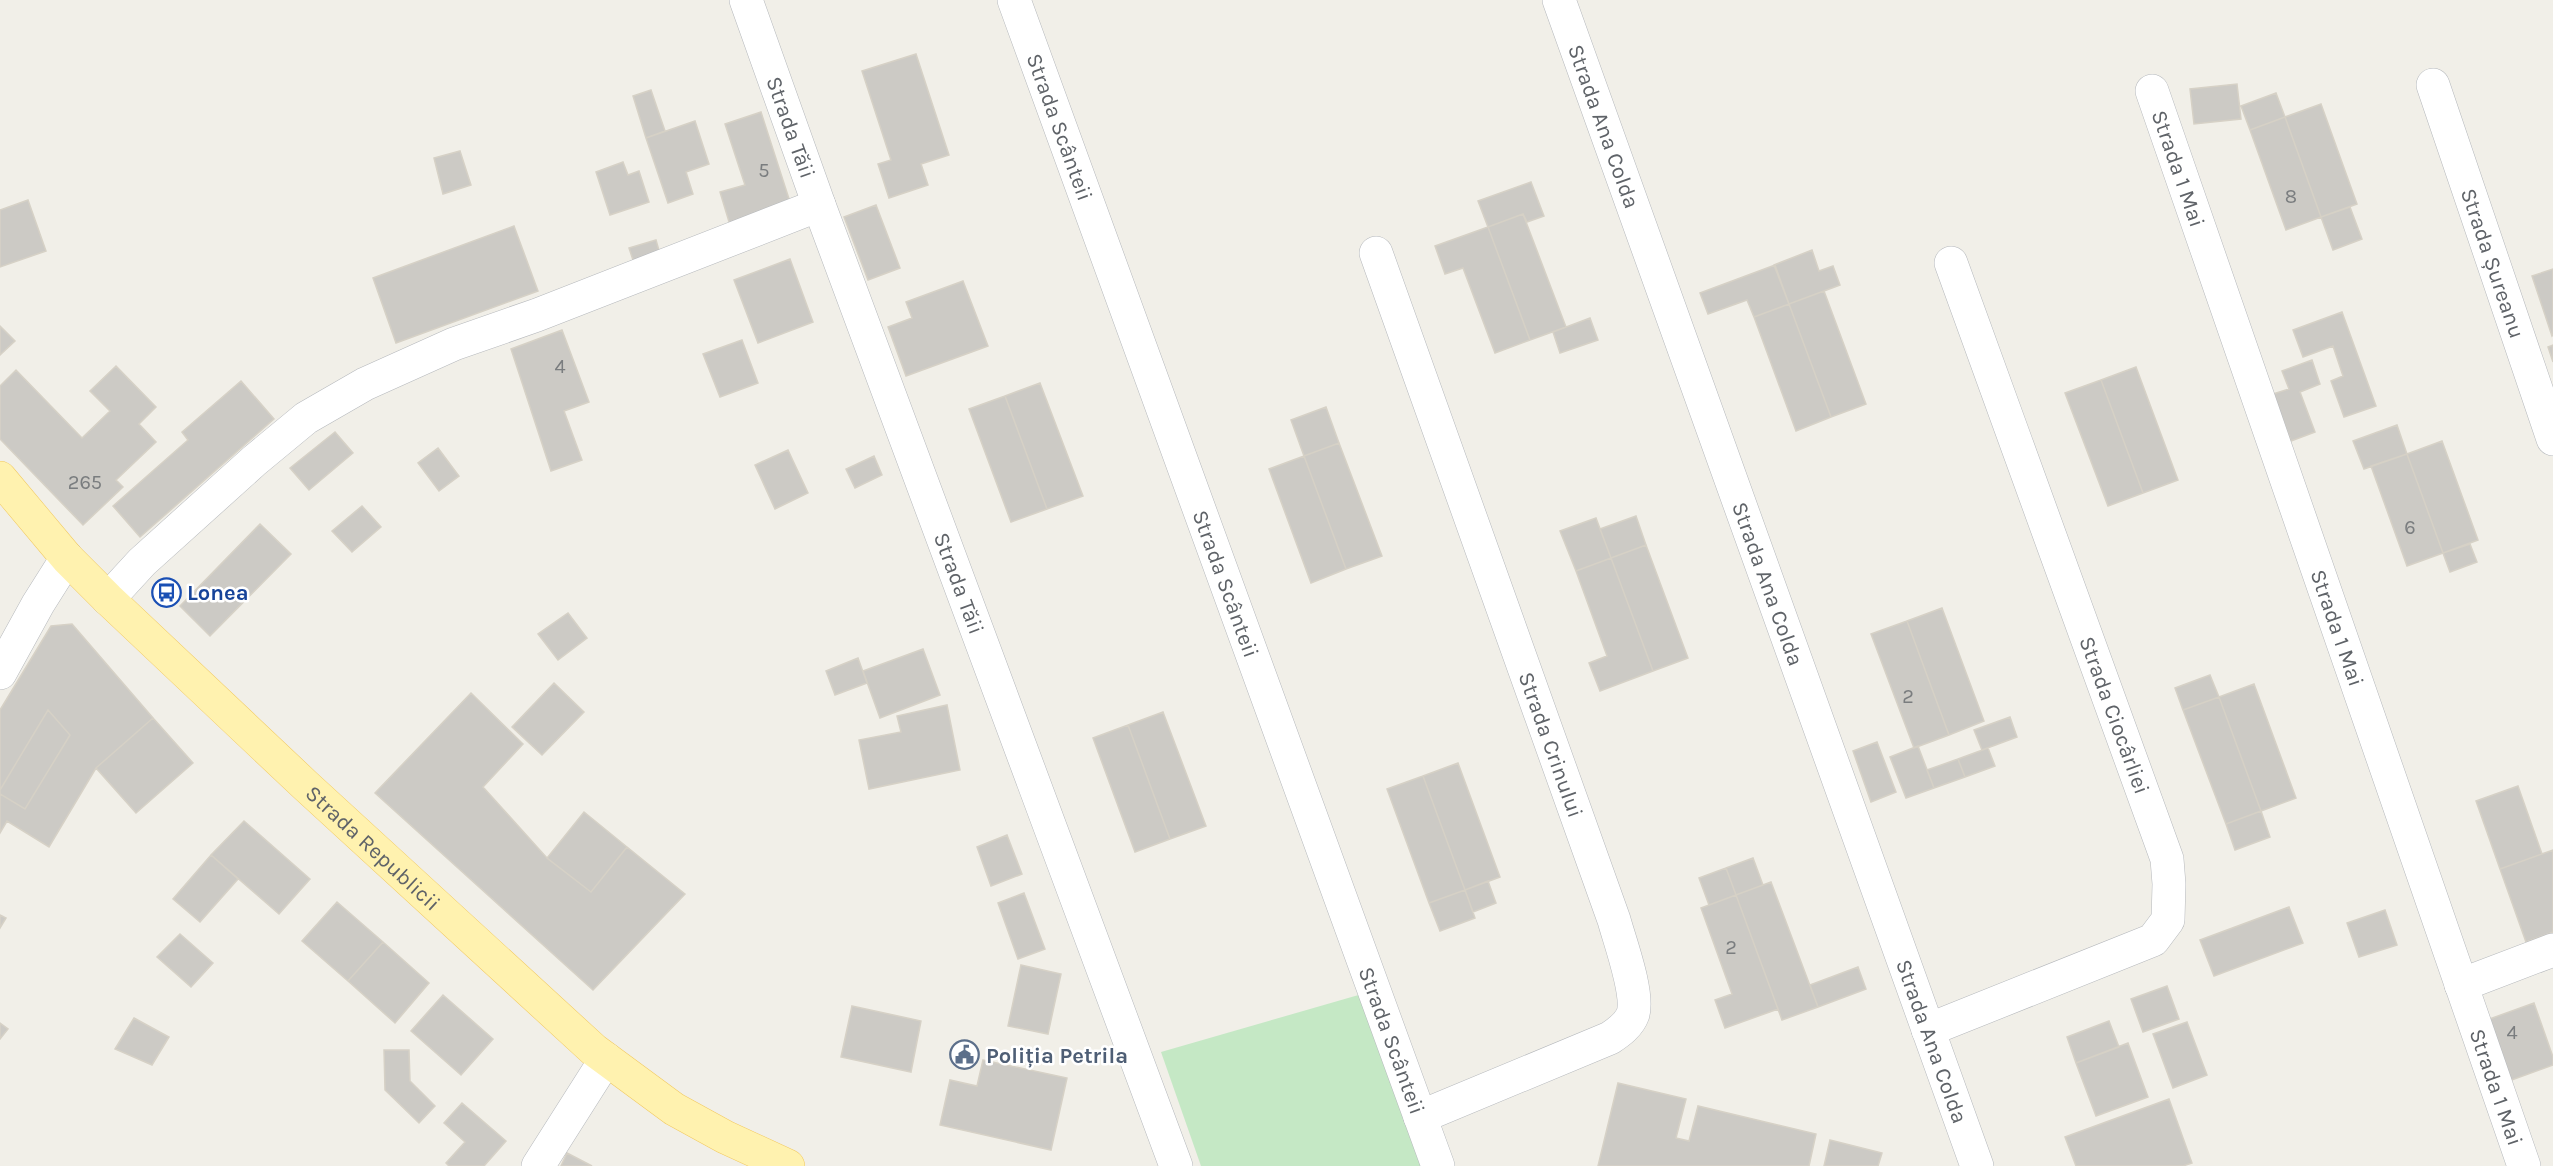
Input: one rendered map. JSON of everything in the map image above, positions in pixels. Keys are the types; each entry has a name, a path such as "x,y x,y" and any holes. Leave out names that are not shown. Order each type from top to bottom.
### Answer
{"main road":[{"name":"Strada Republicii","path":"0,478 67,558 108,599 314,793 606,1059 674,1108 725,1137 788,1166"}],"street":[{"name":"Strada Tăii","path":"746,0 819,205 1176,1166"},
{"name":"Strada Scânteii","path":"1014,0 1438,1166"},
{"name":"Strada Ana Colda","path":"1559,0 1977,1166"},
{"name":"Strada Șureanu","path":"2433,85 2553,439"},
{"name":"Strada 1 Mai","path":"2152,91 2524,1166"},
{"path":"108,599 142,562 254,461 306,418 365,384 454,344 537,315 819,205"},
{"name":"Strada Crinului","path":"1376,253 1614,920 1632,993 1633,1013 1625,1028 1610,1038 1420,1117"},
{"name":"Strada Ciocârliei","path":"1928,1030 2153,940 2168,920 2167,859 1951,263"},
{"path":"0,673 38,604 67,558"},
{"path":"2461,985 2553,950"},
{"path":"538,1166 606,1059"}],"green space":[{"path":"1362,994 1424,1166 1201,1166 1161,1052"}],"building":[{"path":"916,54 949,155 921,164 928,185 889,198 878,164 891,160 862,71"},
{"path":"2237,84 2241,119 2194,124 2190,89"},
{"path":"651,90 665,131 646,138 633,96"},
{"path":"2276,93 2285,117 2250,130 2241,106"},
{"path":"2321,104 2357,204 2321,217 2285,117"},
{"path":"761,112 791,205 730,225 720,192 745,185 725,124"},
{"path":"2285,117 2321,217 2286,230 2250,130"},
{"path":"695,121 709,164 686,172 693,194 668,203 646,138"},
{"path":"460,151 471,185 443,194 434,158"},
{"path":"623,162 628,175 639,171 649,202 610,215 596,172"},
{"path":"1531,182 1544,216 1527,222 1523,214 1488,227 1478,201"},
{"path":"28,200 46,251 0,267 0,210"},
{"path":"876,205 900,268 868,280 844,217"},
{"path":"2350,207 2362,239 2333,250 2321,217"},
{"path":"1523,214 1566,327 1530,340 1488,227"},
{"path":"514,226 538,291 396,343 373,278"},
{"path":"1488,227 1530,340 1495,353 1463,268 1445,274 1435,246"},
{"path":"656,240 660,254 634,263 629,248"},
{"path":"1812,250 1819,271 1833,266 1840,285 1789,304 1774,265"},
{"path":"790,259 813,322 758,343 734,280"},
{"path":"1775,265 1789,304 1754,317 1747,300 1708,314 1700,293"},
{"path":"2553,269 2553,335 2552,336 2532,276"},
{"path":"963,281 988,346 906,376 888,327 912,318 906,302"},
{"path":"1824,291 1866,404 1831,417 1789,304"},
{"path":"1789,304 1831,417 1796,431 1754,317"},
{"path":"2342,312 2376,406 2344,417 2331,381 2343,376 2333,346 2303,357 2293,330"},
{"path":"1590,318 1598,340 1560,353 1553,332"},
{"path":"0,326 15,341 0,355"},
{"path":"562,330 589,402 564,411 582,460 551,471 511,349"},
{"path":"742,340 758,383 720,397 703,354"},
{"path":"2553,345 2553,362 2548,347"},
{"path":"2312,360 2320,384 2300,392 2315,432 2291,441 2273,394 2289,389 2282,371"},
{"path":"116,366 156,407 139,424 156,442 116,480 123,487 83,525 0,439 0,386 16,370 82,438 110,411 90,391"},
{"path":"2136,367 2178,480 2143,493 2101,380"},
{"path":"2101,380 2143,493 2108,506 2065,393"},
{"path":"241,381 274,419 140,537 113,506 188,440 182,432"},
{"path":"1040,383 1083,496 1047,509 1005,396"},
{"path":"1005,396 1047,509 1011,522 969,409"},
{"path":"1326,407 1339,443 1304,456 1291,420"},
{"path":"2397,425 2407,454 2364,469 2353,441"},
{"path":"335,432 353,453 309,490 290,468"},
{"path":"2442,441 2478,540 2443,553 2407,454"},
{"path":"1339,443 1382,556 1346,569 1304,456"},
{"path":"438,448 459,476 439,491 418,463"},
{"path":"788,450 808,493 775,509 755,465"},
{"path":"2407,454 2443,553 2407,566 2371,466"},
{"path":"874,456 882,475 855,488 846,469"},
{"path":"1304,456 1346,569 1311,583 1269,469"},
{"path":"362,506 381,527 352,552 332,531"},
{"path":"1636,516 1646,545 1611,558 1600,529"},
{"path":"1596,518 1611,558 1576,571 1560,531"},
{"path":"260,524 291,554 210,636 180,606"},
{"path":"2470,544 2477,562 2450,572 2443,553"},
{"path":"1646,545 1688,658 1653,671 1611,558"},
{"path":"1611,558 1653,671 1600,691 1589,663 1607,656 1576,571"},
{"path":"1942,608 1984,721 1949,735 1907,621"},
{"path":"568,613 587,638 558,660 538,634"},
{"path":"1907,621 1949,735 1914,748 1871,634"},
{"path":"72,624 153,718 96,768 49,847 7,821 0,833 0,710 51,626"},
{"path":"923,649 940,695 880,718 863,671"},
{"path":"858,658 867,683 835,695 826,671"},
{"path":"2210,675 2219,697 2183,710 2175,688"},
{"path":"554,683 584,712 542,755 512,727"},
{"path":"2254,684 2296,798 2261,811 2219,697"},
{"path":"471,693 523,744 483,787 547,858 591,892 627,847 685,894 593,990 375,793"},
{"path":"2219,697 2261,811 2226,824 2183,710"},
{"path":"947,705 960,770 869,789 859,740 901,732 897,716"},
{"path":"48,710 70,735 25,809 0,794 0,790"},
{"path":"1163,712 1206,826 1170,839 1128,725"},
{"path":"2010,717 2017,737 1982,750 1974,730"},
{"path":"153,718 193,763 136,813 96,768"},
{"path":"1128,725 1170,839 1135,852 1093,738"},
{"path":"1877,742 1896,792 1871,802 1853,751"},
{"path":"1918,746 1934,788 1906,798 1890,757"},
{"path":"1988,748 1995,766 1965,777 1958,759"},
{"path":"1958,759 1965,777 1934,788 1927,770"},
{"path":"1458,763 1500,877 1465,890 1423,776"},
{"path":"1423,776 1465,890 1429,903 1387,789"},
{"path":"2518,786 2542,854 2500,869 2476,801"},
{"path":"2261,811 2270,837 2235,850 2226,824"},
{"path":"584,812 627,847 591,892 547,858"},
{"path":"244,821 310,879 279,914 211,855"},
{"path":"1007,835 1022,874 991,886 977,847"},
{"path":"2553,850 2553,932 2526,942 2500,869"},
{"path":"211,855 238,879 200,922 173,899"},
{"path":"1753,858 1763,885 1736,895 1726,868"},
{"path":"1726,868 1736,895 1709,905 1699,878"},
{"path":"1488,881 1496,903 1473,912 1465,890"},
{"path":"1771,882 1818,1007 1782,1020 1736,895"},
{"path":"1465,890 1475,918 1440,931 1429,903"},
{"path":"1024,893 1045,949 1018,959 998,903"},
{"path":"1736,895 1778,1009 1725,1028 1715,1000 1732,994 1701,908"},
{"path":"337,902 383,942 348,981 302,941"},
{"path":"2289,907 2303,943 2214,976 2200,940"},
{"path":"2385,910 2397,945 2359,957 2347,923"},
{"path":"0,915 6,918 0,928"},
{"path":"180,934 213,963 191,987 157,957"},
{"path":"383,942 429,983 395,1023 348,981"},
{"path":"1021,965 1061,974 1048,1034 1008,1026"},
{"path":"1858,967 1866,989 1818,1007 1810,985"},
{"path":"2167,986 2179,1019 2143,1032 2131,999"},
{"path":"443,995 493,1039 461,1075 411,1031"},
{"path":"2534,1003 2553,1057 2553,1065 2506,1082 2484,1021"},
{"path":"852,1006 921,1021 911,1072 841,1057"},
{"path":"134,1018 169,1037 152,1065 115,1049"},
{"path":"2109,1021 2119,1047 2076,1063 2067,1037"},
{"path":"2187,1022 2207,1075 2173,1088 2153,1034"},
{"path":"0,1023 8,1029 0,1039"},
{"path":"2128,1043 2148,1097 2096,1116 2076,1063"},
{"path":"384,1050 409,1050 410,1081 435,1106 419,1123 385,1090"},
{"path":"983,1060 1067,1078 1051,1150 940,1125 950,1080 977,1086"},
{"path":"1618,1083 1686,1099 1676,1138 1689,1141 1698,1106 1816,1134 1809,1166 1598,1166"},
{"path":"2169,1099 2192,1163 2183,1166 2076,1166 2065,1137"},
{"path":"462,1103 506,1141 484,1166 449,1166 446,1163 465,1142 444,1123"},
{"path":"1830,1140 1882,1153 1878,1166 1824,1166"},
{"path":"567,1153 592,1166 561,1166"}],"place":[{"name":"Lonea","path":"166,592"},
{"name":"Poliția Petrila","path":"965,1055"}]}
